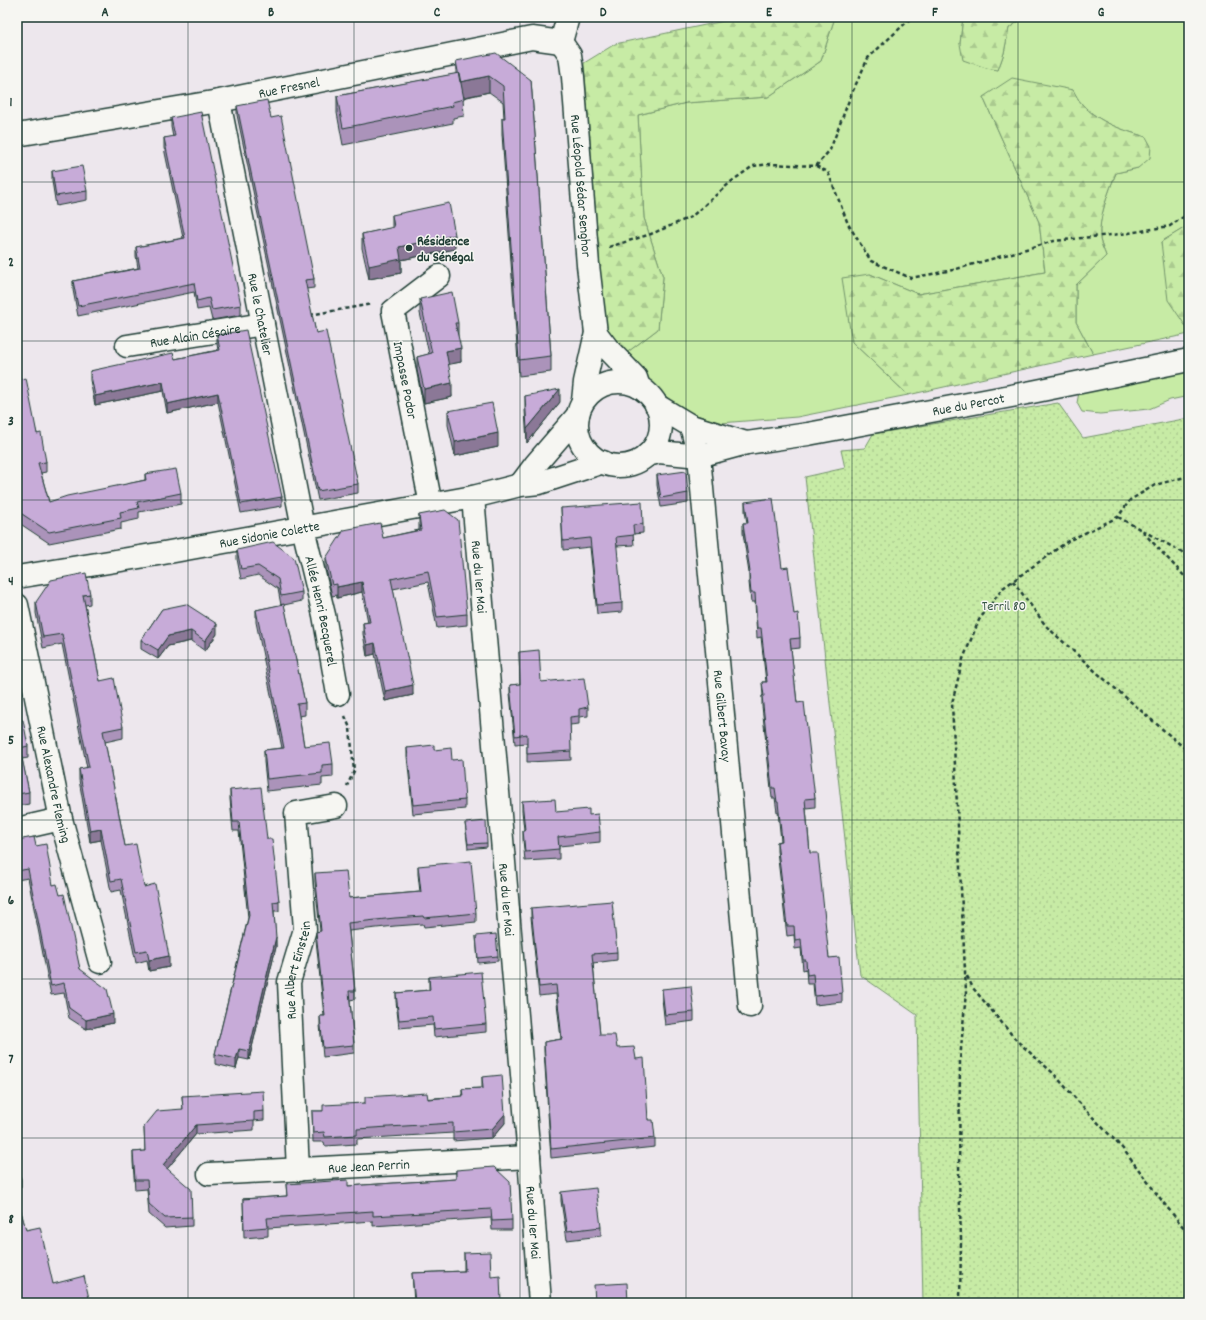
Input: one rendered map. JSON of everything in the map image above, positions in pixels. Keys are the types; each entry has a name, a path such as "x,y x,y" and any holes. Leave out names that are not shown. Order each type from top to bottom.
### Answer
{"street":[{"path":"561,42 568,17"},
{"name":"Rue Fresnel","path":"17,135 219,101 532,38 561,42"},
{"name":"Rue Léopold Sédar Senghor","path":"561,42 570,55 573,77 588,265 596,333 581,408"},
{"name":"Rue le Chatelier","path":"219,101 303,528"},
{"path":"393,311 439,276"},
{"name":"Impasse Podor","path":"393,311 431,505"},
{"name":"Rue Alain Césaire","path":"127,346 263,324"},
{"path":"596,333 609,350 636,378 639,387"},
{"name":"Rue du Percot","path":"646,454 659,452 699,456 747,443 808,434 1032,392 1189,360"},
{"path":"520,485 592,392 603,385 615,382 627,382 639,387 649,395 656,405 660,418 660,431 655,444 646,454 634,463 618,466 603,462 590,455 581,443 577,429 581,408"},
{"name":"Rue du Percot","path":"656,405 691,426 747,443"},
{"name":"Rue Gilbert Bavay","path":"691,426 699,456 750,1006"},
{"name":"Rue Sidonie Colette","path":"17,577 473,497 520,485 540,483 603,462"},
{"name":"Rue du 1er Mai","path":"473,497 540,1303"},
{"name":"Allée Henri Becquerel","path":"303,528 324,614 338,694"},
{"name":"Rue Alexandre Fleming","path":"17,605 61,819 100,962"},
{"name":"Rue Albert Einstein","path":"298,1170 289,982 305,929 296,813 336,806"},
{"path":"17,828 61,819"},
{"name":"Rue Jean Perrin","path":"209,1174 529,1157"}],"path":[{"path":"816,166 830,150 851,95 868,58 912,17"},
{"path":"588,265 606,248 651,234 691,217 732,181 753,166 770,164 816,166 828,172 848,224 871,261 911,278 953,270 1054,241 1129,233 1170,226 1189,213"},
{"path":"309,315 379,302 393,311"},
{"path":"960,1303 960,1060 966,992 966,974 952,703 963,659 979,620 1003,588 1068,540 1118,517 1130,500 1155,485 1189,476"},
{"path":"1118,517 1189,556"},
{"path":"1140,530 1189,581"},
{"path":"1012,581 1046,626 1189,752"},
{"path":"336,806 354,771 350,728 338,694"},
{"path":"966,974 973,988 1017,1041 1053,1073 1123,1149 1189,1234"}],"green space":[{"path":"743,17 835,17 821,61 768,97 686,103 638,115 644,218 663,277 658,329 625,354 605,332 584,63 615,44"},
{"path":"835,17 963,17 960,44 998,70 1004,53 1009,28 1025,17 1189,17 1189,225 1161,242 1189,334 1093,354 1076,322 1076,285 1106,256 1101,242 1100,230 1102,213 1110,188 1116,173 1138,168 1146,137 1112,125 1096,116 1078,99 1073,90 983,97 1039,222 1045,272 918,294 870,274 852,342 908,395 797,417 720,423 682,410 645,378 625,354 658,329 663,277 644,218 638,115 686,103 768,97 821,61"},
{"path":"963,17 1025,17 1009,28 1004,53 998,70 986,68 963,60 960,44"},
{"path":"1012,78 1073,90 1078,99 1089,111 1112,125 1146,137 1151,146 1150,158 1138,168 1116,173 1107,196 1102,214 1100,230 1100,240 1106,256 1076,285 1076,322 1093,354 908,395 852,342 842,278 870,274 918,294 1045,272 1039,222 983,97"},
{"path":"1189,225 1189,331 1168,300 1161,242"},
{"path":"1189,371 1189,396 1170,400 1149,409 1100,414 1082,412 1077,403 1079,392"},
{"name":"Terril 80","path":"1058,403 1083,438 1189,418 1189,1303 923,1303 917,1015 860,975 805,477 845,468 841,450 865,448 873,434"}],"building":[{"path":"496,53 531,80 551,356 519,360 502,118 505,118 503,86 489,76 460,82 456,61"},
{"path":"459,73 464,99 452,102 453,106 343,128 337,96"},
{"path":"267,100 271,118 281,116 314,279 305,280 316,333 326,331 358,484 318,491 237,106"},
{"path":"201,112 241,305 212,310 209,298 197,301 194,283 78,306 73,281 140,268 136,247 185,238 164,138 175,136 171,118"},
{"path":"82,166 87,191 56,196 52,171"},
{"path":"449,203 455,235 399,247 401,259 369,266 362,234 394,227 392,215"},
{"path":"452,292 458,323 455,323 461,348 446,351 452,383 424,389 417,357 432,353 420,299"},
{"path":"246,330 282,497 241,504 218,393 167,404 163,382 95,396 90,371 173,353 175,359 220,350 217,335"},
{"path":"17,365 20,379 26,378 37,434 41,433 46,462 38,463 49,502 67,496 146,480 145,474 176,469 181,493 137,502 139,508 120,512 121,518 49,532 19,512 17,499"},
{"path":"560,389 527,429 525,396"},
{"path":"492,403 498,433 455,442 448,411"},
{"path":"686,471 688,493 661,498 657,475"},
{"path":"773,498 782,568 788,567 794,614 798,613 800,638 790,639 797,703 804,702 815,798 805,799 810,853 818,853 829,958 839,957 842,993 815,996 813,974 807,975 806,960 803,960 801,939 795,940 794,926 787,926 777,842 782,841 778,802 775,788 772,788 762,696 764,696 762,682 767,682 761,628 757,628 755,593 751,593 750,572 743,523 748,523 745,502"},
{"path":"642,502 643,524 633,525 634,535 616,537 622,603 597,605 590,538 563,541 561,508"},
{"path":"445,510 458,520 467,614 437,617 428,571 391,579 413,685 385,691 375,643 367,645 363,623 370,622 362,582 337,587 337,584 332,585 326,558 344,530 380,523 383,538 421,530 419,515"},
{"path":"273,542 294,558 302,592 281,596 278,579 258,566 241,569 237,550"},
{"path":"86,573 90,594 83,595 100,681 114,678 123,727 103,731 125,846 136,844 144,887 155,884 169,956 149,960 147,950 136,952 121,879 111,881 101,829 90,831 79,769 89,767 62,634 43,637 36,602 51,580"},
{"path":"186,604 217,624 205,641 191,631 168,636 158,650 141,640 162,609"},
{"path":"284,604 305,703 297,704 304,746 330,743 333,764 322,765 322,773 267,779 264,750 284,748 256,610"},
{"path":"539,650 541,682 584,678 588,707 579,709 579,716 570,717 571,751 527,754 527,734 515,736 510,685 520,684 519,652"},
{"path":"23,720 28,746 20,748 29,792 18,794 17,799 17,721"},
{"path":"434,745 434,750 451,748 452,760 462,759 465,800 413,805 407,748"},
{"path":"261,787 267,839 272,839 279,901 273,902 276,937 249,1051 239,1049 236,1059 215,1054 249,915 239,822 233,822 230,790"},
{"path":"555,799 556,812 589,809 589,815 598,814 600,832 558,837 559,849 525,852 523,830 525,830 522,801"},
{"path":"486,821 487,843 468,844 465,823"},
{"path":"34,837 36,846 46,844 53,885 57,884 60,895 64,894 80,969 107,989 113,1014 86,1020 69,1008 64,983 51,986 28,869 17,871 17,840"},
{"path":"471,861 476,913 424,918 423,916 395,918 348,923 355,991 349,991 354,1045 323,1048 320,1016 325,1016 316,932 321,931 315,873 346,871 349,898 421,892 418,866"},
{"path":"612,901 617,952 592,954 600,1035 615,1035 617,1048 634,1047 636,1059 644,1058 648,1120 653,1120 655,1138 551,1149 544,1042 562,1039 556,985 539,987 531,908"},
{"path":"496,934 498,956 478,958 476,936"},
{"path":"481,972 486,1024 434,1029 433,1017 399,1020 396,993 430,990 429,977"},
{"path":"691,986 694,1012 665,1015 662,989"},
{"path":"502,1075 505,1114 492,1129 453,1132 453,1123 357,1129 357,1135 325,1137 324,1132 313,1133 312,1111 323,1111 323,1105 365,1103 365,1097 427,1093 428,1099 463,1096 462,1089 483,1088 482,1077"},
{"path":"263,1091 264,1111 254,1112 254,1121 196,1125 163,1165 191,1189 192,1217 165,1218 149,1204 147,1180 135,1180 133,1152 145,1151 144,1127 157,1111 183,1109 182,1096"},
{"path":"17,1165 21,1179 17,1180"},
{"path":"494,1167 510,1182 512,1220 492,1221 491,1209 373,1216 373,1211 267,1218 268,1227 244,1229 243,1199 287,1196 286,1184 348,1180 348,1186 456,1179 456,1170"},
{"path":"596,1188 601,1227 567,1231 561,1192"},
{"path":"17,1197 26,1230 40,1227 53,1284 84,1276 90,1303 18,1303 17,1289 20,1289 18,1281 21,1280 17,1263"},
{"path":"490,1252 491,1277 500,1276 501,1303 415,1303 412,1273 465,1271 464,1253"},
{"path":"627,1283 628,1303 595,1303 594,1285"}],"place":[{"name":"Résidence du Sénégal","path":"409,248"}]}
